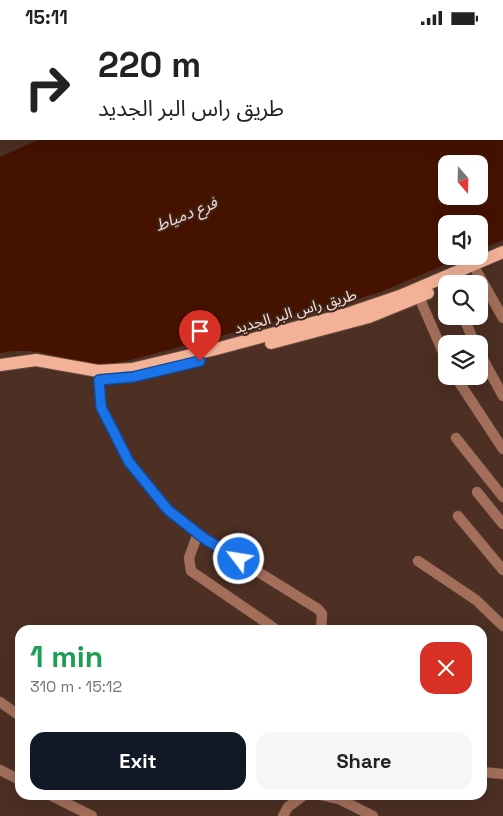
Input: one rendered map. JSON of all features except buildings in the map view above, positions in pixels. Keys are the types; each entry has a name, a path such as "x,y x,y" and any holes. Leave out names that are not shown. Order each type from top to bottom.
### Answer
{"main road":[{"name":"طريق راس البر الجديد","path":"0,372 21,367 41,367 99,380 133,377 367,308 503,252"},
{"name":"طريق راس البر الجديد","path":"470,275 503,261"},
{"name":"طريق راس البر الجديد","path":"0,365 36,360 89,370 115,372 217,353 352,322 438,288"}],"street":[{"path":"477,272 503,319"},
{"path":"419,297 438,341"},
{"path":"488,369 503,397"},
{"path":"99,380 101,407 129,462 168,510 198,533 318,609 322,614 321,625"},
{"path":"462,385 503,449"},
{"path":"456,439 503,497"},
{"path":"477,492 503,524"},
{"path":"458,516 503,570"},
{"path":"198,533 189,559 191,571 269,625"},
{"path":"418,561 476,600 503,626"},
{"path":"0,702 15,712"},
{"path":"0,770 15,778"},
{"path":"487,773 503,775"},
{"path":"60,800 92,816"},
{"path":"283,816 288,807 297,800"},
{"path":"341,800 373,816"}],"water":[{"name":"فرع دمياط","path":"38,140 503,140 503,240 488,246 488,215 438,215 438,265 444,265 383,291 345,303 117,363 95,365 38,352 14,351 0,353 0,157"}],"route":[{"path":"200,361 133,377 99,380 101,407 129,462 168,510 205,539 239,559"}]}
